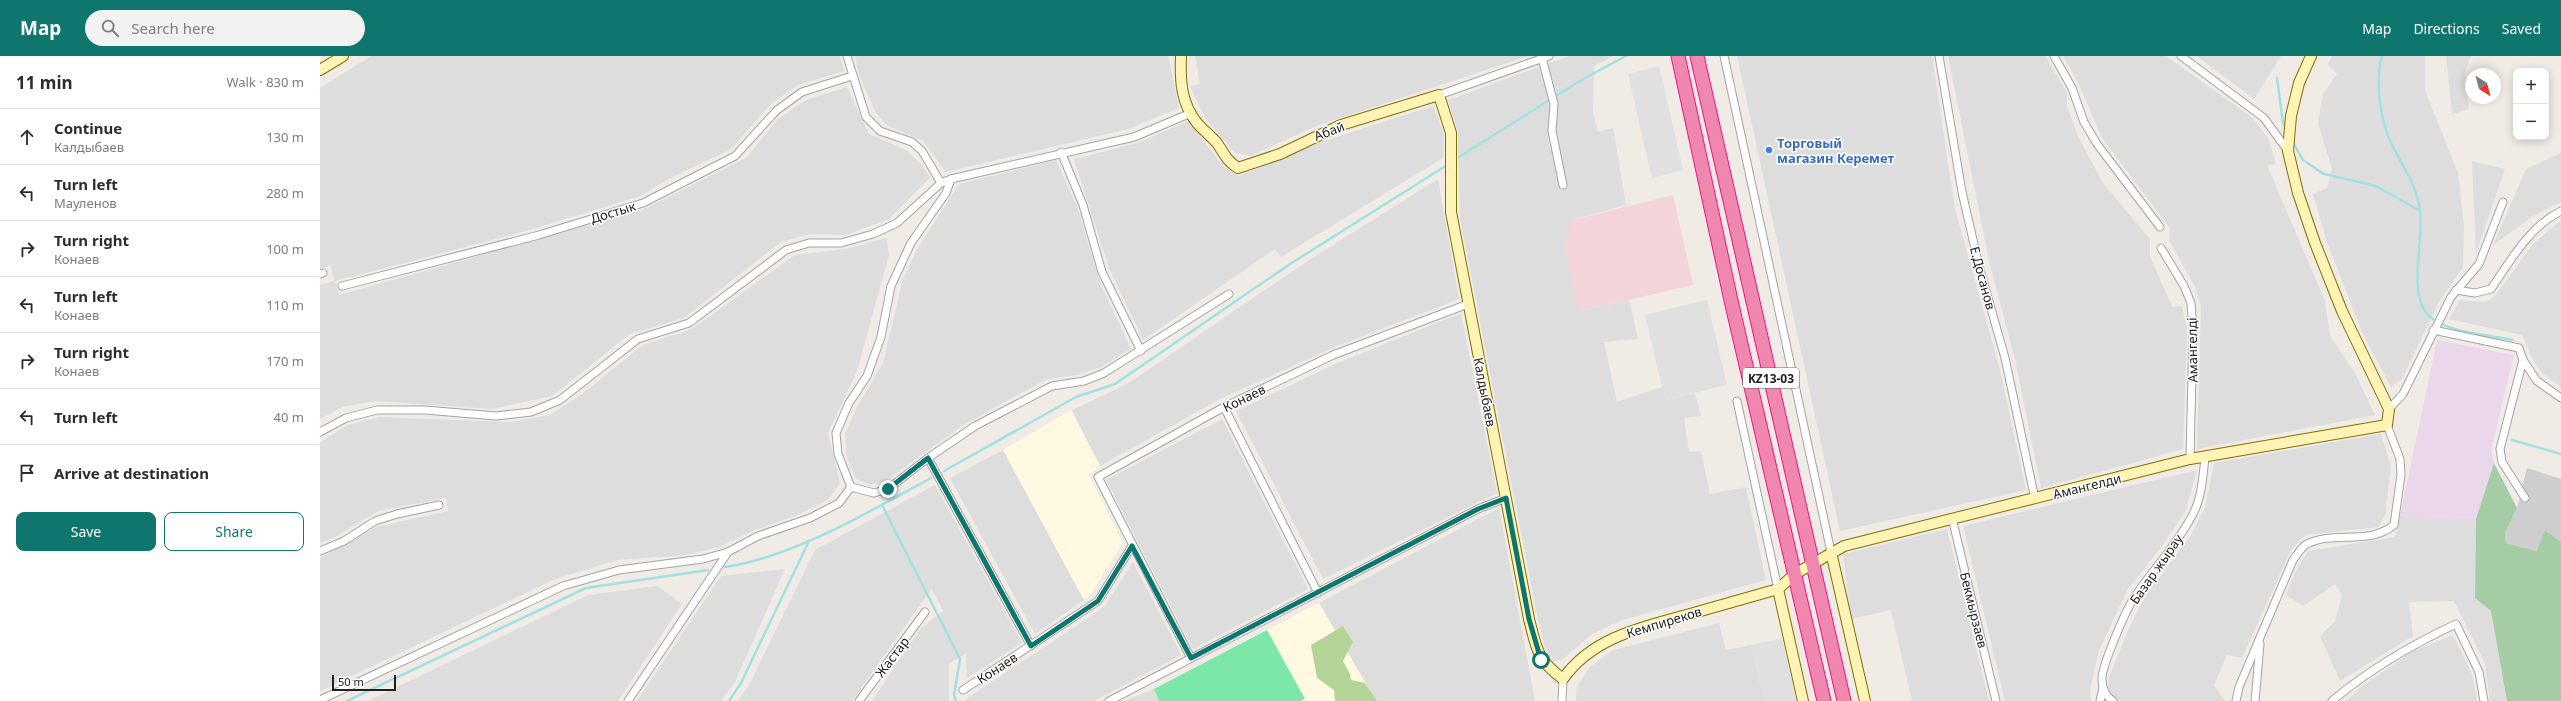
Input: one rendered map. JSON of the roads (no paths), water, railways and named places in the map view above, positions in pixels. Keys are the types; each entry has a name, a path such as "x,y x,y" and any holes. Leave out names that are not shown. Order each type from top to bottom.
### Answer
{"highway":[{"name":"KZ13-03","path":"1678,56 1691,119 1824,701"},
{"name":"KZ13-03","path":"1697,56 1844,701"},
{"path":"1691,119 1711,115"}],"main road":[{"path":"320,70 343,56"},
{"name":"Абай","path":"1181,56 1180,84 1191,113 1216,142 1226,160 1238,168 1280,154 1341,126 1439,95"},
{"path":"2312,56 2299,84 2290,116 2288,151 2298,193 2315,243 2342,311 2389,409 2387,425"},
{"name":"Калдыбаев","path":"1439,95 1451,133 1450,200 1468,304 1529,619 1538,652 1546,667 1562,679"},
{"name":"Амангелди","path":"1795,574 1831,552 1844,546 1952,518 2190,459 2387,425"},
{"path":"1831,552 1865,701"},
{"name":"Кемпиреков","path":"1562,679 1572,666 1584,655 1612,639 1642,627 1778,589 1795,574"},
{"path":"1778,589 1803,701"}],"street":[{"path":"847,56 866,117 880,131 912,142 922,151 942,183"},
{"path":"1724,56 1831,552"},
{"name":"Е.Досанов","path":"1939,56 1962,192 1979,266 2005,358 2035,498"},
{"path":"2054,56 2072,88 2084,122 2097,144 2160,227"},
{"path":"2181,56 2264,118 2288,151"},
{"path":"1545,57 1554,104 1552,131 1563,185"},
{"name":"Абай","path":"1439,95 1545,57"},
{"name":"Достык","path":"342,286 539,235 643,202 735,156 777,110 802,92 852,76"},
{"path":"320,432 346,418 377,410 424,410 496,416 531,412 560,400 638,339 689,323 786,250 808,243 841,243 873,234 897,223 942,183 951,179 1061,152 1134,137 1191,113"},
{"path":"1061,152 1083,204 1102,272 1141,351"},
{"path":"851,487 838,454 836,433 849,403 867,376 881,336 891,286 911,243 946,193 951,179"},
{"path":"2389,409 2403,394 2433,330 2456,290 2479,264 2503,202"},
{"path":"2456,290 2475,292 2491,289 2527,238 2548,218 2561,211"},
{"name":"Амангелді","path":"2161,248 2184,286 2191,303 2194,330 2190,459"},
{"path":"851,487 874,493 888,489 928,458 975,426 1052,386 1084,381 1098,376 1141,351 1229,294"},
{"name":"Конаев","path":"1191,658 1132,546 1098,477 1224,407 1333,356 1468,304"},
{"path":"2433,330 2519,348 2523,360 2537,381 2561,398"},
{"path":"2523,360 2500,449 2502,462 2525,498"},
{"path":"1737,401 1778,589"},
{"path":"1224,407 1318,593"},
{"path":"2236,701 2240,687 2293,560 2306,544 2320,540 2364,538 2385,532 2394,524 2401,475 2400,459 2387,425"},
{"name":"Базар жырау","path":"2100,701 2103,688 2102,679 2115,638 2134,598 2172,550 2194,512 2203,477 2205,457"},
{"name":"Конаев","path":"928,458 1031,646"},
{"path":"320,700 563,586 619,570 703,559 728,552 758,536 810,518 839,503 851,487"},
{"path":"1110,701 1478,509 1506,498"},
{"path":"320,551 344,542 376,521 397,514 439,505"},
{"name":"Бекмырзаев","path":"1952,518 1996,701"},
{"name":"Конаев","path":"963,690 1098,601 1132,546"},
{"path":"628,701 728,552"},
{"name":"Жастар","path":"859,701 925,612"},
{"path":"2332,701 2357,680 2408,646 2456,624 2479,672 2484,701"},
{"path":"2255,701 2261,636"},
{"path":"1562,679 1562,701"},
{"path":"2103,688 2108,698 2113,701"}],"waterway":[{"path":"1459,157 1583,79 1626,56"},
{"path":"2382,56 2379,89 2384,124 2392,145 2413,184 2420,211 2421,223 2417,279 2418,293 2421,304 2427,314 2444,325 2468,332 2513,340"},
{"path":"2277,78 2283,123 2286,129"},
{"path":"2292,141 2303,160 2324,174 2376,186 2420,211"},
{"path":"944,471 1076,397 1115,384 1290,264 1444,167"},
{"path":"2512,440 2561,454"},
{"path":"725,567 751,562 777,554 804,543 857,518 931,478"},
{"path":"882,505 960,659 954,695 956,701"},
{"path":"729,701 741,683 809,541"},
{"path":"347,701 586,588 708,570"}],"place":[{"name":"Торговый магазин Керемет","path":"1769,150"}]}
